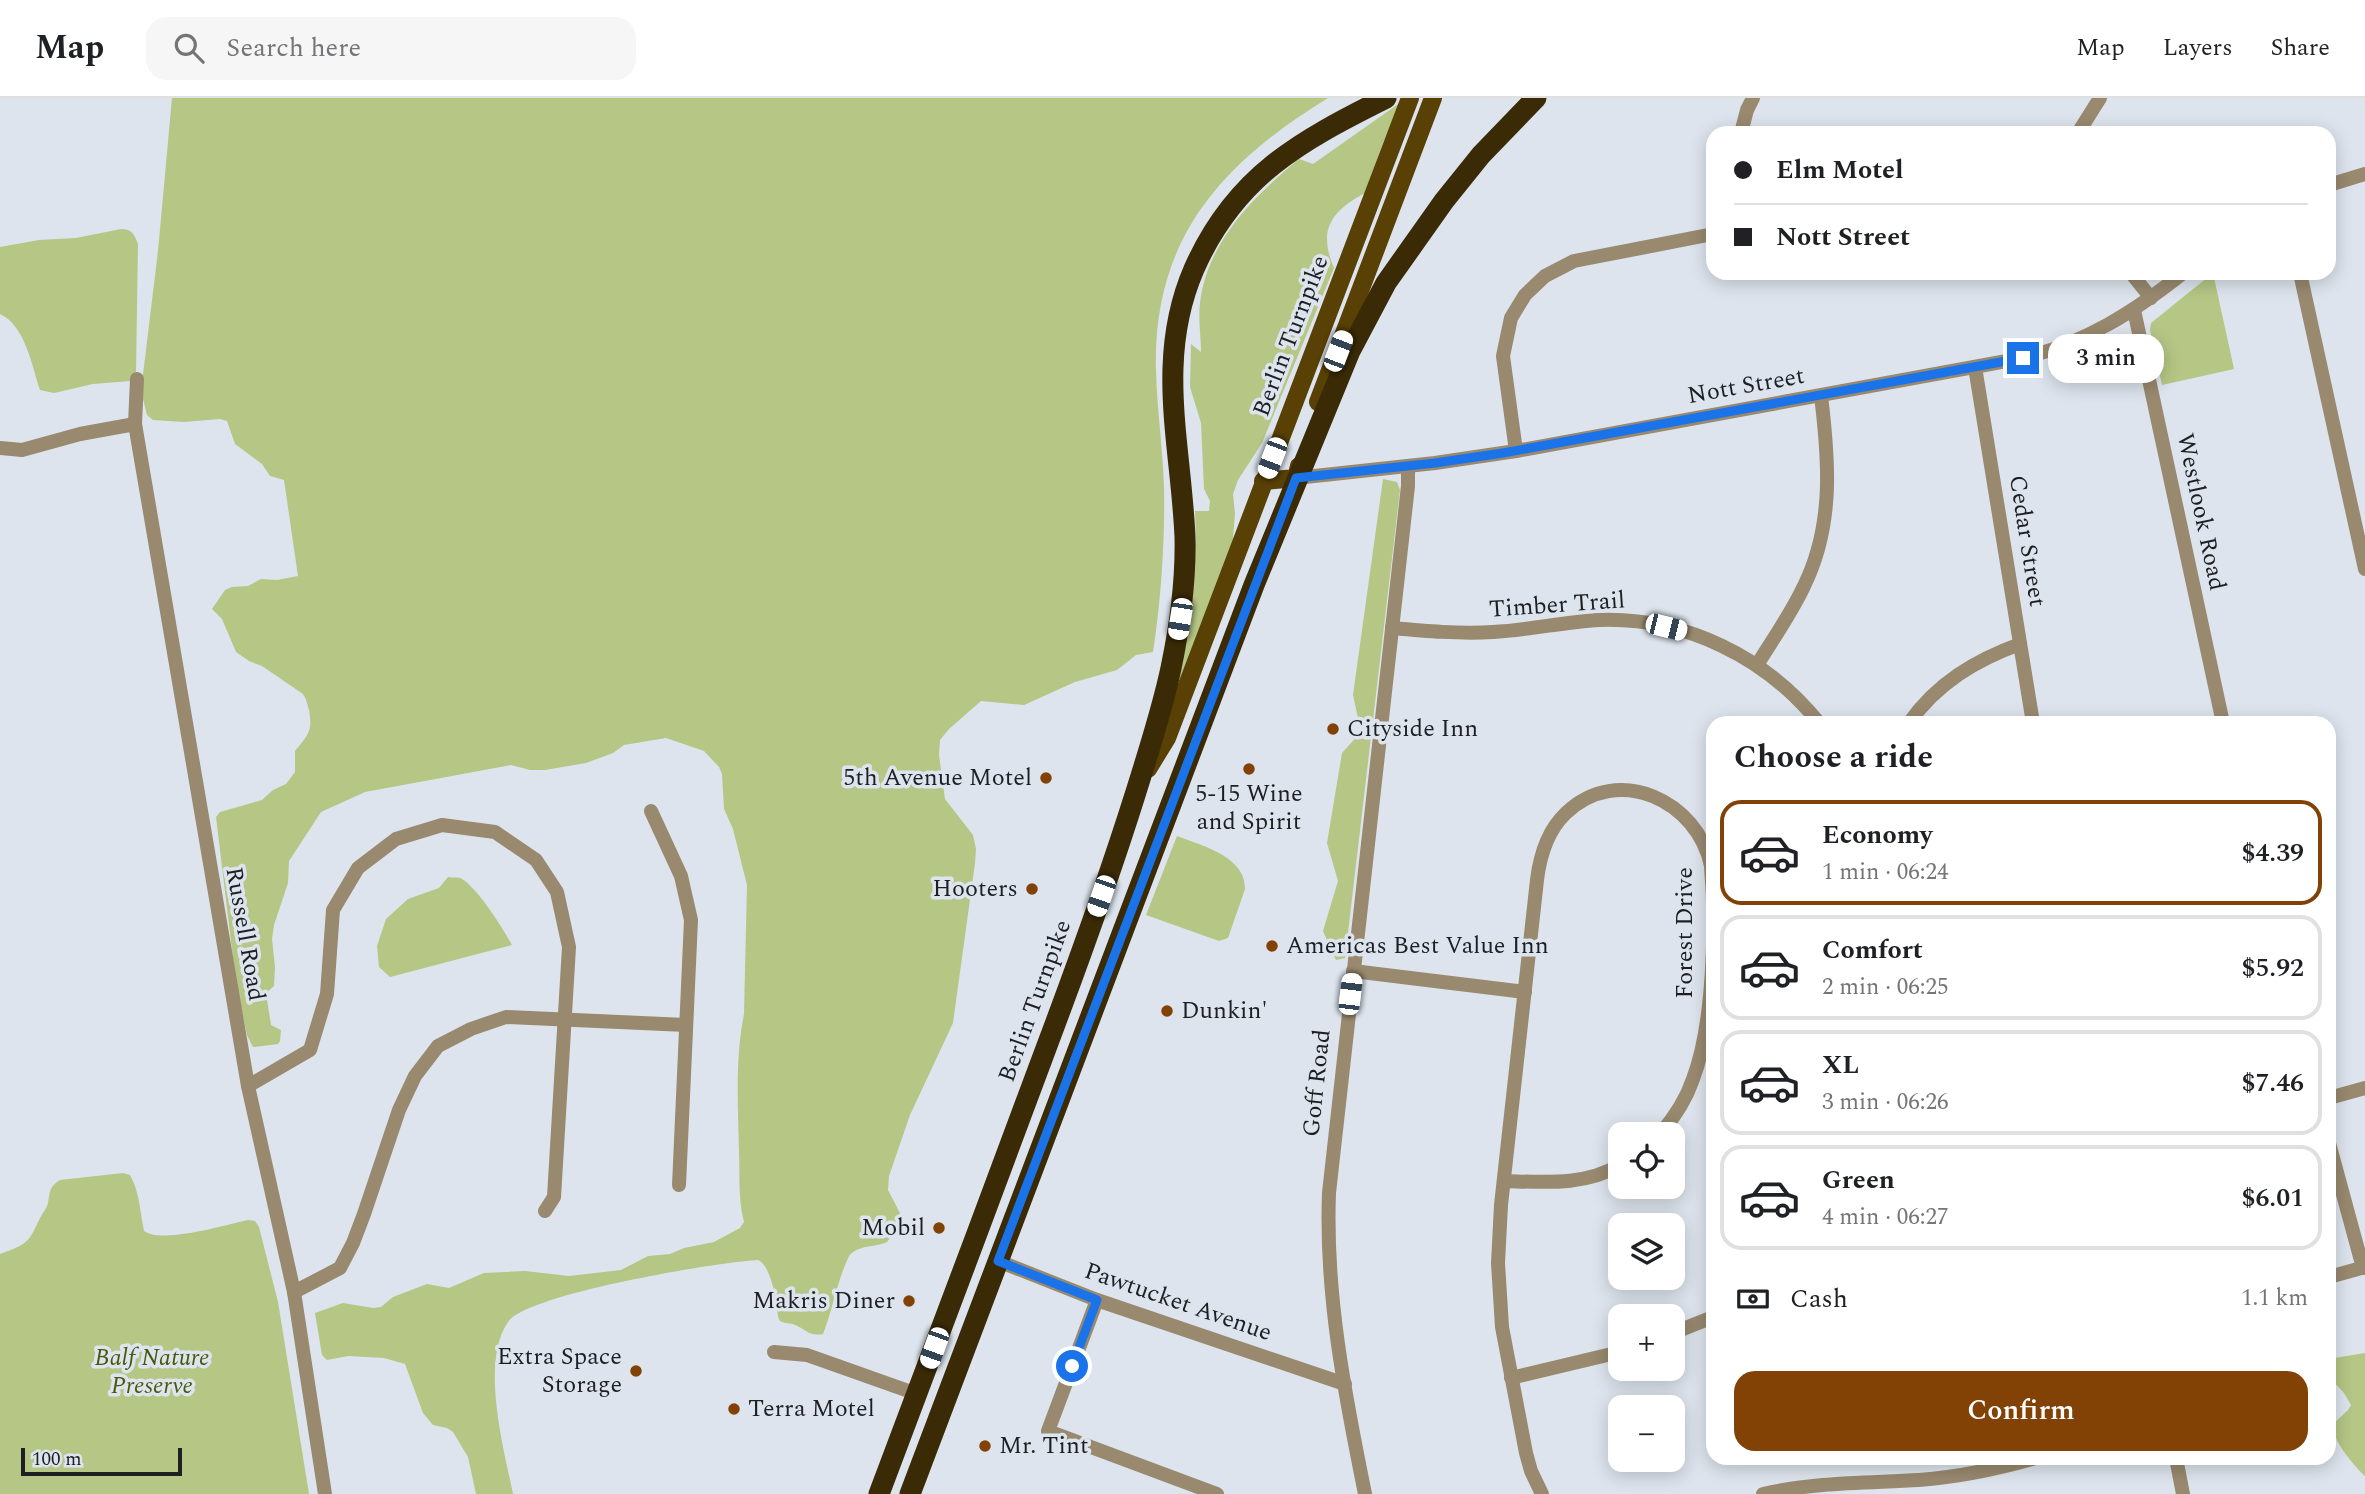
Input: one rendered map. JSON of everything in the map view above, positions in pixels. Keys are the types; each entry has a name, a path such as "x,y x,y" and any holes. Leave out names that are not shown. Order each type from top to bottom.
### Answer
{"highway":[{"path":"1138,784 1168,680 1182,597 1184,521 1172,402 1172,372 1177,323 1188,285 1214,231 1237,199 1258,177 1313,135 1386,98"},
{"path":"1296,478 1350,351 1387,283 1455,185 1536,98"},
{"name":"Berlin Turnpike","path":"910,1494 1296,478"},
{"name":"Berlin Turnpike","path":"879,1494 1064,1002 1138,784"},
{"path":"971,1250 998,1261"}],"main road":[{"name":"Berlin Turnpike","path":"1138,784 1167,737 1410,98"},
{"name":"Berlin Turnpike","path":"1296,478 1304,440 1433,98"},
{"path":"1263,481 1296,478"}],"street":[{"path":"1742,126 1753,98"},
{"path":"2083,126 2101,98"},
{"path":"2336,183 2365,174"},
{"path":"1516,451 1503,356 1511,318 1525,295 1545,275 1574,261 1706,235"},
{"path":"2137,280 2151,298"},
{"name":"Nott Street","path":"1296,478 1516,451 1975,367 2055,349 2097,332 2134,310 2174,280"},
{"path":"2303,280 2365,569"},
{"name":"Westlook Road","path":"2134,310 2221,716"},
{"name":"Cedar Street","path":"1975,367 2032,716"},
{"name":"Russell Road","path":"137,379 135,424 248,1086 294,1292 325,1494"},
{"path":"1757,665 1805,584 1822,533 1829,470 1821,396"},
{"path":"0,448 22,450 80,434 135,424"},
{"name":"Goff Road","path":"1365,1494 1333,1301 1329,1203 1335,1121 1408,486 1408,466"},
{"name":"Timber Trail","path":"1392,628 1488,632 1591,621 1633,621 1693,634 1728,649 1757,665 1794,695 1813,716"},
{"path":"1915,716 1954,677 1986,657 2020,644"},
{"name":"Forest Drive","path":"1542,1494 1529,1465 1511,1378 1502,1326 1498,1276 1504,1181 1538,872 1548,839 1557,823 1573,807 1590,798 1616,791 1637,792 1664,800 1683,814 1706,850"},
{"path":"651,811 681,876 691,920 679,1185"},
{"path":"248,1086 310,1050 327,994 333,910 358,868 396,839 442,825 495,832 536,860 557,892 569,947 554,1197 545,1211"},
{"path":"1353,971 1525,992"},
{"path":"294,1292 340,1268 364,1214 399,1110 415,1076 438,1046 471,1029 506,1017 686,1026"},
{"name":"Forest Drive","path":"1669,1122 1694,1079 1706,1021"},
{"path":"2336,1096 2365,1088"},
{"path":"2336,1168 2364,1268 2336,1275"},
{"path":"1504,1181 1574,1181 1608,1171"},
{"name":"Pawtucket Avenue","path":"998,1261 1097,1300 1345,1384"},
{"path":"1097,1300 1048,1432 1217,1494"},
{"path":"1685,1328 1706,1320"},
{"path":"774,1352 807,1355 917,1394"},
{"path":"1511,1378 1608,1355"},
{"path":"1763,1494 1828,1483 1937,1478 1987,1471 2006,1465"},
{"path":"2177,1465 2183,1494"}],"green space":[{"path":"172,98 1328,98 1290,123 1226,178 1201,209 1181,244 1166,282 1158,324 1156,371 1164,508 1162,571 1153,652 1136,655 1117,670 1075,682 1024,705 981,701 940,740 939,755 945,799 973,835 975,863 953,1023 910,1115 889,1176 888,1190 902,1217 900,1224 887,1242 862,1248 849,1256 823,1334 810,1333 780,1321 770,1277 758,1260 625,1281 522,1311 508,1322 500,1339 496,1360 495,1383 500,1431 513,1494 476,1494 468,1457 453,1432 433,1425 423,1413 405,1364 384,1358 348,1356 327,1360 322,1355 315,1313 343,1303 381,1307 393,1297 427,1284 449,1288 484,1273 525,1271 569,1276 621,1270 648,1256 670,1254 684,1248 714,1242 740,1228 744,1222 740,1187 738,1082 744,1014 747,885 733,829 724,809 722,774 704,751 666,738 624,745 613,753 586,763 545,770 530,770 511,765 365,792 321,812 289,861 288,883 274,925 274,986 266,993 271,1025 281,1030 280,1041 278,1044 253,1047 247,1035 236,983 216,817 220,812 262,800 273,790 286,784 295,772 295,751 308,732 310,717 303,694 236,652 222,619 212,609 225,590 232,587 248,586 261,579 277,580 298,576 284,480 270,476 262,464 235,444 227,421 153,420 147,415 141,391 158,251"},
{"path":"1404,100 1383,143 1365,193 1343,207 1330,223 1327,243 1334,268 1262,443 1238,480 1233,494 1235,514 1232,549 1169,714 1196,539 1195,511 1209,511 1210,501 1204,489 1201,423 1190,387 1191,344 1201,352 1200,303 1212,260 1235,222 1299,159 1313,164"},
{"path":"121,229 132,233 138,244 136,372 130,381 93,384 54,393 40,390 22,337 9,319 0,314 0,247 39,240 76,238"},
{"path":"2204,280 2215,280 2234,369 2162,385 2150,330 2151,323"},
{"path":"1383,479 1397,482 1400,490 1345,958 1336,960 1323,931 1338,881 1327,843 1342,753 1361,732 1353,695"},
{"path":"1177,836 1209,848 1230,860 1243,878 1245,889 1228,938 1219,941 1146,915"},
{"path":"448,877 460,878 474,889 512,945 390,977 379,967 377,946 386,919 408,899 439,888"},
{"name":"Balf Nature Preserve","path":"123,1173 130,1175 136,1189 144,1231 179,1235 248,1220 255,1221 259,1227 278,1302 309,1494 0,1494 0,1254 21,1245 29,1238 47,1207 52,1187 60,1180"},
{"path":"2365,1353 2365,1476 2344,1452 2336,1437 2336,1421 2351,1405 2336,1384 2336,1358"}],"place":[{"name":"Cityside Inn","path":"1333,729"},
{"name":"5-15 Wine and Spirit","path":"1249,769"},
{"name":"5th Avenue Motel","path":"1046,778"},
{"name":"Hooters","path":"1032,889"},
{"name":"Americas Best Value Inn","path":"1272,946"},
{"name":"Dunkin'","path":"1167,1011"},
{"name":"Mobil","path":"939,1228"},
{"name":"Makris Diner","path":"909,1301"},
{"name":"Extra Space Storage","path":"636,1371"},
{"name":"Terra Motel","path":"734,1409"},
{"name":"Mr. Tint","path":"985,1446"}],"route":[{"path":"1072,1366 1097,1300 998,1261 1296,478 1503,453 2023,358"}]}
